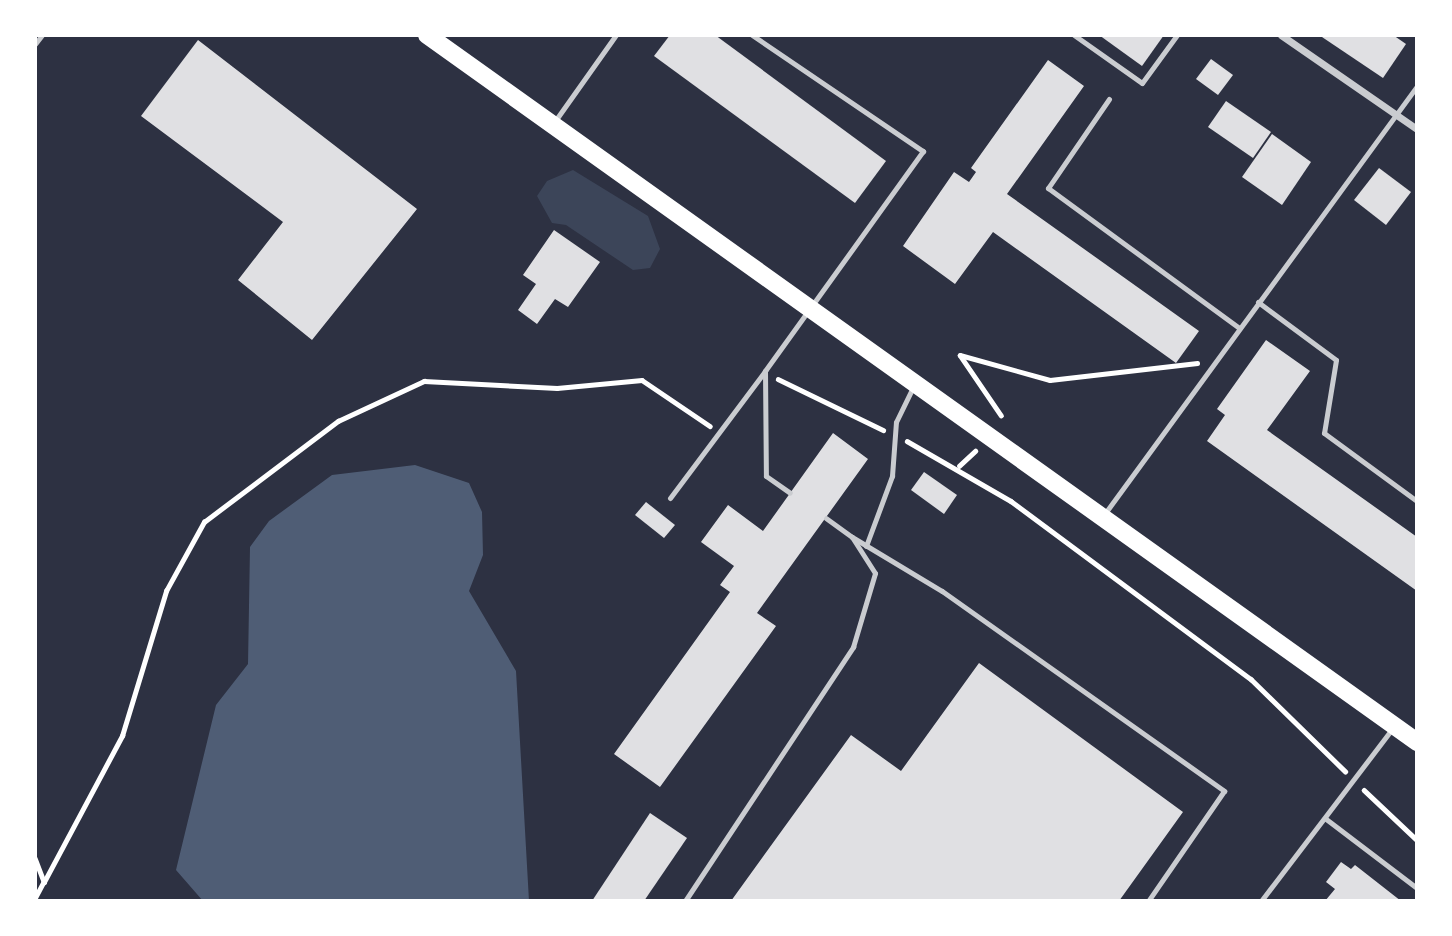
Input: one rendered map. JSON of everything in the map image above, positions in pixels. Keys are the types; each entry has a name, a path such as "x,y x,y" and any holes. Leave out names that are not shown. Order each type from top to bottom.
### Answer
{"main road":[{"path":"427,35 1417,742"}],"street":[{"path":"1280,35 1417,129"}],"lane":[{"path":"35,44 42,35"},
{"path":"551,126 616,35"},
{"path":"670,499 923,151 752,35"},
{"path":"1074,35 1142,83 1177,35"},
{"path":"1102,517 1417,86"},
{"path":"1109,100 1048,188 1239,328"},
{"path":"1258,302 1336,360 1324,433 1417,501"},
{"path":"765,371 766,476 790,493"},
{"path":"866,546 892,476 895,435 914,384"},
{"path":"826,518 866,546 942,591 1224,791 1148,901"},
{"path":"685,901 853,647 875,573 852,537"},
{"path":"1261,901 1395,726"},
{"path":"1326,819 1417,888"}],"path":[{"path":"1002,415 960,355 1050,380 1170,370 1218,358"},
{"path":"765,371 809,400 895,435 958,466 1251,678 1417,839"},
{"path":"35,899 122,736 166,590 204,522 338,421 424,381 557,388 642,380 719,432"},
{"path":"958,466 976,450"},
{"path":"35,858 44,882"}],"shaded area":[{"path":"573,170 648,216 660,249 650,268 633,270 566,225 552,223 537,196 547,181"},
{"path":"415,465 469,483 482,512 483,555 469,591 516,671 529,901 203,901 176,870 216,705 248,664 250,547 269,521 332,475"}],"building":[{"path":"670,35 715,35 886,161 855,203 654,56"},
{"path":"1099,35 1164,35 1142,66"},
{"path":"1319,35 1393,35 1406,44 1383,78"},
{"path":"198,40 417,209 312,340 238,280 283,222 141,116"},
{"path":"1211,59 1233,75 1218,95 1196,79"},
{"path":"1048,60 1084,86 1007,194 1199,331 1176,363 993,232 955,284 903,246 954,172 969,182 976,172 971,168"},
{"path":"1226,101 1271,132 1253,158 1208,127"},
{"path":"1272,134 1311,162 1282,205 1242,177"},
{"path":"1379,168 1411,192 1386,225 1354,200"},
{"path":"554,230 600,262 568,307 555,299 537,324 518,310 536,284 523,275"},
{"path":"1266,340 1310,371 1267,430 1417,537 1417,591 1207,441 1225,415 1217,409"},
{"path":"833,433 868,459 757,613 776,626 660,787 614,754 730,592 720,585 734,566 701,542 728,505 763,531"},
{"path":"924,472 957,495 944,514 911,490"},
{"path":"646,502 675,525 664,538 635,515"},
{"path":"979,663 1183,812 1119,901 731,901 851,735 901,771"},
{"path":"650,813 687,838 644,901 592,901"},
{"path":"1341,862 1351,869 1355,865 1401,901 1325,901 1335,889 1326,882"}]}
